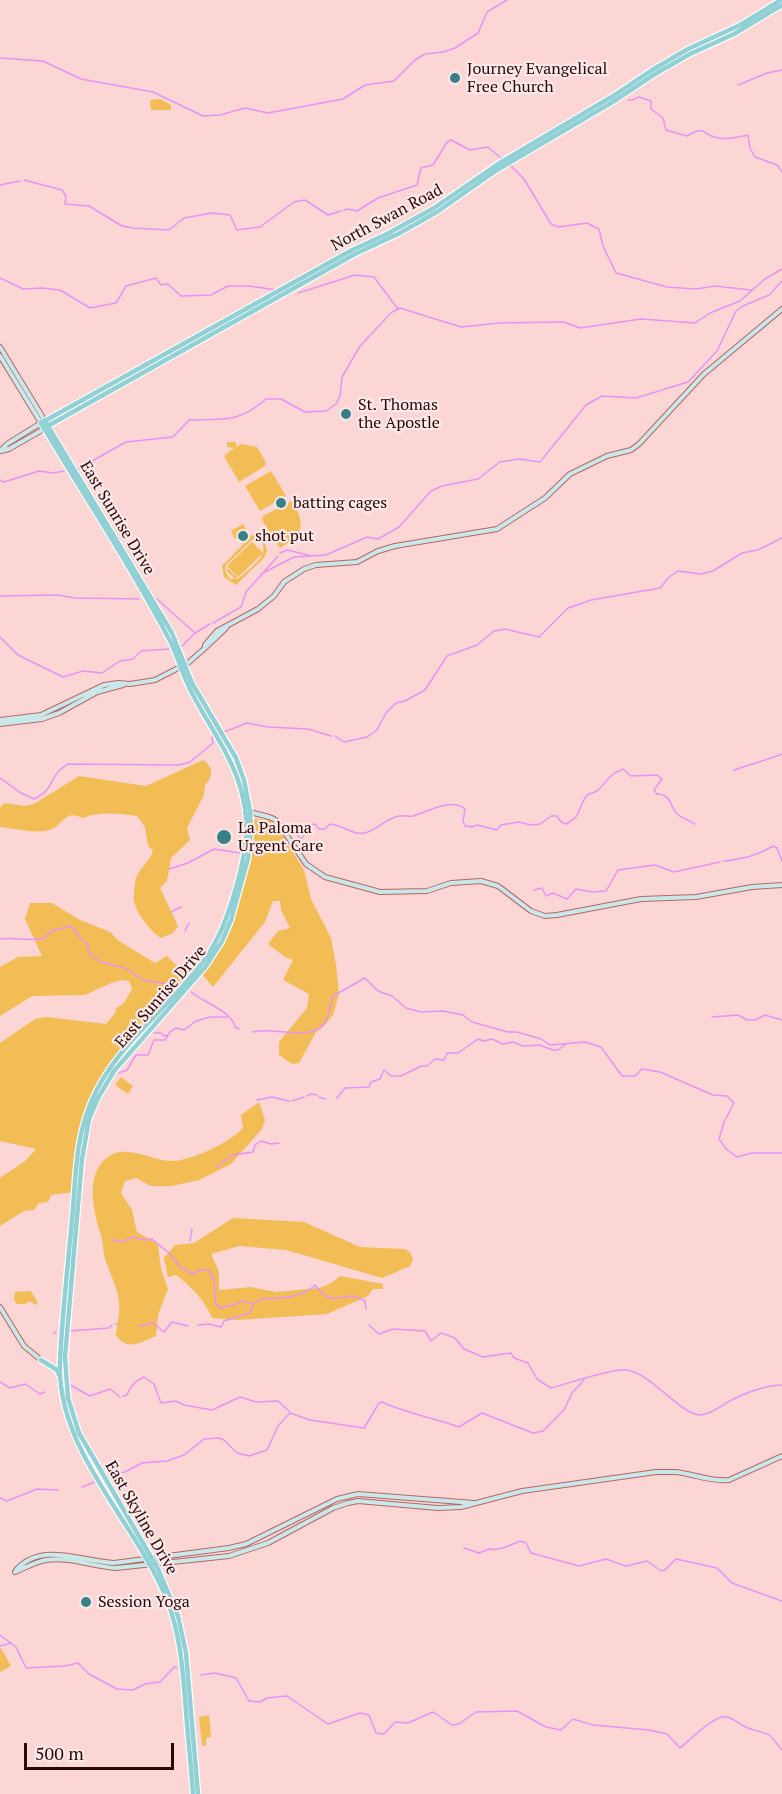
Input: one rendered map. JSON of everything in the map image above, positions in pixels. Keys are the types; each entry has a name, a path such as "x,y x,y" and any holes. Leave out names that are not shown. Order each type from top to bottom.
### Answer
{"main road":[{"name":"North Swan Road","path":"44,425 352,250 434,208 498,164 613,96 652,70 688,49 741,25 781,0"},
{"name":"North Swan Road","path":"235,318 437,212 497,170 644,81 782,6"},
{"name":"East Sunrise Drive","path":"44,425 168,636 233,759 244,780 249,814 243,871 224,926 200,966 107,1081 94,1107 87,1128 82,1159 62,1362"},
{"path":"41,1360 62,1362"},
{"path":"41,1360 57,1370 61,1383"},
{"name":"East Skyline Drive","path":"62,1362 66,1374 68,1398 79,1433 170,1592 178,1616 185,1642 198,1794"},
{"name":"East Skyline Drive","path":"62,1362 61,1383 69,1421 76,1439 146,1559 152,1563 177,1632 182,1660 193,1794"},
{"path":"98,1478 104,1483 117,1506 123,1509"},
{"path":"177,1632 182,1637 188,1672"},
{"path":"187,1726 191,1753 195,1755"}],"street":[{"path":"205,648 205,645 218,631 258,609 290,577 311,567 348,564 387,548 503,527 545,498 570,474 607,456 629,451 639,444 704,374 782,309"},
{"name":"East Sunrise Drive","path":"0,346 44,425"},
{"name":"East Sunrise Drive","path":"0,356 44,425"},
{"name":"North Swan Road","path":"0,451 9,449 44,425"},
{"path":"0,722 42,719 59,713 97,692 155,680 183,666 226,628"},
{"path":"213,640 218,631"},
{"path":"249,814 271,819 285,832 306,864 326,877 380,892 427,891 451,883 481,881 498,886 531,911 545,916 641,899 696,897 743,888 782,885"},
{"path":"0,1307 24,1346 41,1360"},
{"path":"146,1559 106,1562 67,1554 50,1555 27,1562 15,1572 48,1560 69,1560 103,1568 229,1556 268,1543 333,1508 358,1501 444,1508 461,1507 522,1491 656,1472 676,1472 714,1481 729,1479 782,1456"},
{"path":"152,1563 246,1544 337,1499 358,1494 477,1504"}],"shaded area":[{"path":"160,99 171,105 171,110 151,110 150,100"},
{"path":"227,442 236,442 236,447 241,444 257,447 266,463 265,466 239,482 224,456 234,448 227,447"},
{"path":"271,471 286,496 260,511 245,486"},
{"path":"292,501 299,516 300,528 294,538 280,548 262,520 263,516"},
{"path":"243,524 249,535 243,541 240,536 235,539 231,531"},
{"path":"253,534 264,541 267,551 264,558 236,585 224,577 222,566","holes":["252,540 261,541 263,551 258,561 236,579 237,577 228,569 226,570 235,579 230,579 225,571 226,565"]},
{"path":"252,542 263,553 238,577 227,566"},
{"path":"203,760 211,769 211,775 205,785 204,795 187,828 190,840 171,858 167,881 160,888 178,926 173,933 161,938 144,922 134,901 136,878 153,850 148,846 145,827 137,816 103,814 83,818 73,815 66,817 54,828 42,831 0,827 0,808 4,803 25,806 34,804 79,776 146,786"},
{"path":"254,819 269,819 275,823 304,870 311,899 331,938 336,965 339,994 333,1015 316,1032 299,1063 292,1064 279,1055 279,1042 307,1008 309,994 283,980 293,960 268,944 278,931 290,928 281,910 280,901 273,901 265,922 213,987 202,974 222,941 246,872"},
{"path":"30,903 52,903 80,920 110,932 119,941 155,963 167,956 188,977 100,1081 93,1094 80,1135 73,1192 51,1195 48,1202 39,1203 34,1210 24,1211 0,1226 0,1178 25,1161 36,1149 0,1141 0,1043 35,1019 46,1017 106,1024 116,1012 115,1009 124,1003 132,989 129,981 122,980 85,995 32,996 0,1016 0,967 18,957 42,956 25,919"},
{"path":"121,1077 133,1086 128,1094 115,1085"},
{"path":"259,1102 265,1120 262,1129 231,1164 199,1180 172,1186 151,1186 136,1178 125,1181 121,1193 132,1210 137,1232 158,1244 161,1269 168,1289 158,1315 156,1336 140,1343 125,1343 116,1335 118,1297 104,1255 94,1208 94,1178 98,1169 103,1161 119,1152 137,1153 173,1161 200,1154 237,1134 243,1128 241,1115"},
{"path":"233,1218 304,1222 360,1247 404,1249 410,1252 413,1259 410,1266 382,1278 286,1250 239,1246 211,1254 219,1271 219,1290 251,1287 276,1292 320,1288 340,1276 383,1284 383,1289 373,1289 368,1296 327,1314 238,1320 212,1318 197,1294 187,1284 176,1275 168,1277 164,1258 175,1245 194,1243"},
{"path":"31,1291 38,1303 36,1305 30,1301 17,1304 14,1300 15,1292"},
{"path":"0,1649 11,1666 0,1672"},
{"path":"209,1715 211,1737 206,1738 206,1745 202,1746 199,1717"}],"waterway":[{"path":"0,58 43,61 81,79 153,92 203,116 220,115 245,108 268,113 343,99 365,85 394,81 415,60 425,54 455,48 478,33 487,12 507,0"},
{"path":"738,85 767,73 782,70"},
{"path":"628,100 639,97 651,101 651,109 663,118 666,130 687,136 701,131 722,139 748,135 750,148 755,157 777,165 782,172"},
{"path":"344,210 357,211 378,198 417,185 421,168 433,165 447,142 451,140 470,150 488,147 502,159"},
{"path":"510,165 524,179 551,224 559,227 587,223 599,229 603,246 616,273 667,287 696,289 715,286 751,290"},
{"path":"24,180 62,190 66,196 65,204 89,206 122,226 133,228 169,230 184,218 212,213 230,215 237,230 260,227 294,202 305,200 328,215 341,211"},
{"path":"0,185 20,181"},
{"path":"78,469 126,442 173,437 189,420 239,416 266,399 281,399 305,412 326,411 336,404 340,396 342,377 360,346 392,312 400,308 461,327 499,323 564,322 580,328 641,319 695,323 710,313 740,301 765,279 782,269"},
{"path":"298,293 355,275 374,277 398,309"},
{"path":"0,278 23,289 60,290 90,308 116,303 126,286 156,278 161,285 168,284 181,296 211,295 228,286 277,290"},
{"path":"261,574 294,557 326,555 367,537 378,539 399,527 431,491 442,486 478,479 500,462 519,459 540,462 586,405 602,396 636,398 688,382 717,351 736,311 769,295 782,281"},
{"path":"0,480 4,482 39,471 53,473 64,471"},
{"path":"335,736 344,742 367,737 377,730 386,713 396,703 405,701 425,690 447,656 477,645 494,631 505,629 539,637 568,608 591,600 660,588 669,577 678,571 701,574 713,571 742,553 758,550 782,538"},
{"path":"280,553 287,550 308,555"},
{"path":"213,623 241,607 246,592 278,556"},
{"path":"0,596 58,595 75,598 139,599"},
{"path":"157,599 195,633"},
{"path":"182,646 195,633 210,624"},
{"path":"0,637 18,655 63,677 83,671 102,673 120,661 133,659 141,651 169,649"},
{"path":"224,732 247,723 268,727 308,729 331,736"},
{"path":"0,778 34,799 50,786 57,773 68,764 179,765 190,762 213,743 212,737"},
{"path":"734,770 782,754"},
{"path":"286,831 293,829 301,840 309,825 315,824 319,829 325,829 330,824 361,834 395,817 413,816 439,806 453,804 465,809 463,821 465,826 477,825 497,830 501,825 519,822 530,825 540,824 551,816 557,816 561,822 566,824 577,815 587,795 597,791 610,776 623,769 631,776 657,775 662,779 654,790 657,794 666,796 677,814 695,824"},
{"path":"274,847 281,846 282,840"},
{"path":"724,861 749,856 773,846 777,848 782,861"},
{"path":"258,849 272,847"},
{"path":"169,869 188,863 214,849 240,853"},
{"path":"534,890 542,888 546,896 553,893 567,899 576,889 592,892 606,891 618,870 655,865 674,872 720,862"},
{"path":"171,912 181,907"},
{"path":"185,931 189,923"},
{"path":"0,939 45,938 51,931 71,926 87,943 89,954 101,962 125,968 143,980 174,985"},
{"path":"253,1032 300,1033 318,1029 326,1021 333,996 365,978 378,991 392,996 406,1008 421,1012 443,1011 463,1015 472,1022 541,1039 550,1045 585,1042 601,1047 622,1076 635,1076 642,1069 660,1072 713,1095 727,1096 734,1103 724,1122 719,1139 726,1149 737,1157 752,1153 782,1153"},
{"path":"191,992 223,1012 239,1029"},
{"path":"712,1017 738,1015 747,1020 755,1020 765,1015 782,1020"},
{"path":"119,1073 127,1070 136,1055 148,1055 154,1040 165,1040 176,1028 184,1030 196,1021 210,1017 227,1017"},
{"path":"154,1033 167,1035"},
{"path":"337,1098 345,1088 369,1087 371,1082 380,1079 384,1070 391,1076 401,1076 421,1066 427,1066 435,1059 444,1060 447,1053 458,1053 478,1039 484,1041 492,1039 503,1044 513,1042 523,1046 539,1045 553,1050 558,1050 565,1045"},
{"path":"307,1096 317,1095"},
{"path":"257,1100 272,1097 289,1101"},
{"path":"292,1101 304,1097"},
{"path":"319,1097 325,1099"},
{"path":"217,1167 232,1155 253,1152 255,1145 261,1141 271,1144 279,1143"},
{"path":"190,1241 192,1229"},
{"path":"112,1240 122,1242 133,1237 152,1239 170,1254 180,1267 193,1274 200,1270 208,1270 214,1279 215,1303 220,1308 242,1301 253,1304"},
{"path":"255,1303 263,1299 299,1295 315,1285 328,1297 359,1298 365,1301 366,1309"},
{"path":"198,1325 209,1324 221,1327 224,1321 250,1313 253,1304"},
{"path":"139,1326 153,1323 164,1332 172,1322 188,1326"},
{"path":"70,1331 109,1328 112,1325"},
{"path":"369,1325 379,1334 393,1329 425,1331 431,1341 441,1333 455,1338 464,1349 483,1357 511,1353 514,1358 528,1363 537,1379 551,1388 601,1374 627,1370 646,1379 694,1414 701,1415 711,1412 748,1393 782,1385"},
{"path":"123,1396 127,1395 135,1382 144,1377 154,1384 161,1403 176,1401 184,1405 212,1410 240,1397 256,1402 278,1401 290,1412"},
{"path":"108,1474 125,1472 142,1463 167,1461 184,1455 204,1439 219,1438 237,1453 249,1456 267,1450 278,1426 290,1413 310,1420 364,1428 379,1403 382,1402 459,1427 482,1413 533,1433 543,1431 564,1410 572,1393 584,1380"},
{"path":"0,1382 10,1388 25,1384 40,1394 45,1392"},
{"path":"70,1385 90,1396 110,1389 120,1397"},
{"path":"82,1487 95,1482"},
{"path":"0,1498 7,1501 37,1489 58,1490"},
{"path":"464,1548 479,1553 520,1541 526,1543 531,1553 579,1566 606,1559 626,1566 647,1561 661,1571 676,1559 717,1568 732,1583 782,1601"},
{"path":"0,1635 16,1647 26,1668 78,1663 89,1674 117,1689 133,1690 145,1684 160,1682 174,1667 177,1668"},
{"path":"0,1646 11,1643"},
{"path":"201,1675 215,1673 236,1678 249,1701 260,1702 267,1698 287,1696 328,1724 360,1713 369,1715 376,1733 384,1734 395,1722 408,1723 433,1712 452,1725 459,1724 476,1712 517,1711 546,1727 561,1730 573,1719 593,1725 667,1734 680,1748 709,1723 727,1717 745,1727 768,1734 782,1750"}],"place":[{"name":"Journey Evangelical Free Church","path":"455,78"},
{"name":"St. Thomas the Apostle","path":"346,414"},
{"name":"batting cages","path":"281,503"},
{"name":"shot put","path":"243,536"},
{"name":"La Paloma Urgent Care","path":"224,837"},
{"name":"Session Yoga","path":"86,1602"}]}
